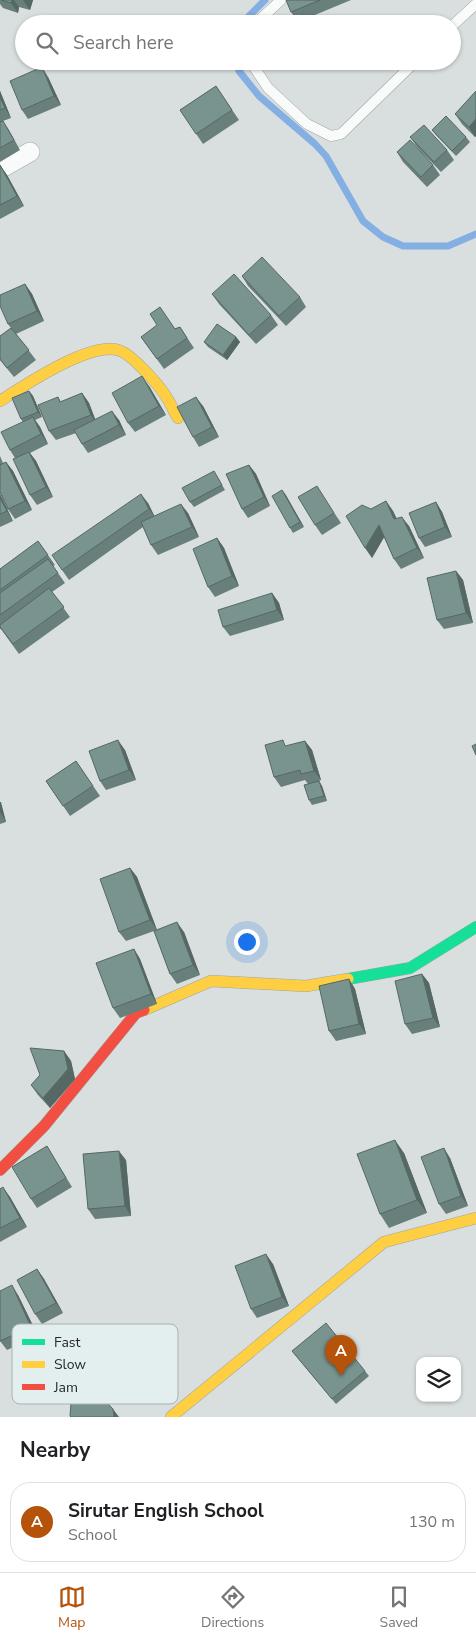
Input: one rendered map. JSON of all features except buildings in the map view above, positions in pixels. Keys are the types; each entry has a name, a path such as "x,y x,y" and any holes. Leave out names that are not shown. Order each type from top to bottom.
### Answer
{"street":[{"path":"0,170 30,152"},
{"path":"0,401 86,354 113,348 120,350 135,362 164,394 178,418"},
{"path":"0,1170 44,1126 136,1013 211,981 306,986 410,968 476,927"},
{"path":"172,1417 384,1242 476,1218"}],"lane":[{"path":"265,15 281,0"},
{"path":"461,18 476,4"},
{"path":"256,70 268,88 306,124 331,136 341,134 407,70"}],"waterway":[{"path":"250,15 265,0"},
{"path":"239,70 259,96 315,144 326,156 363,221 383,237 403,246 448,246 476,234"}],"traffic: fast":[{"path":"348,979 410,968 476,927"}],"traffic: slow":[{"path":"0,401 58,366 75,358 106,349 118,350 124,352 152,378 167,398 178,418"},
{"path":"144,1010 211,981 306,986 348,979"},
{"path":"171,1417 384,1242 476,1218"}],"traffic: jam":[{"path":"0,1170 44,1126 136,1013 144,1010"}],"place":[{"name":"Sirutar English School","path":"341,1376"}]}
